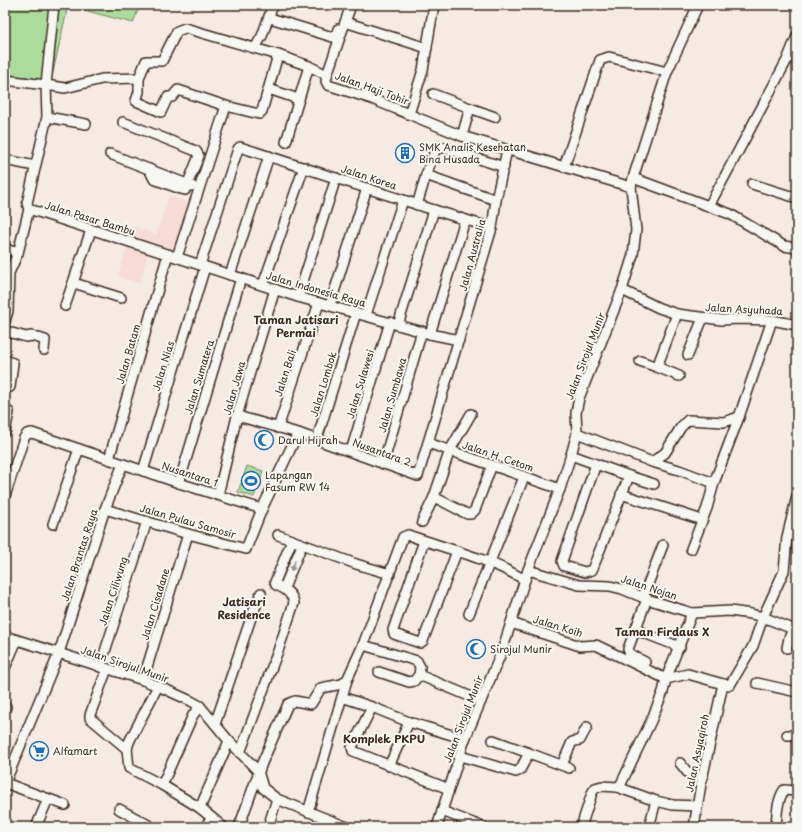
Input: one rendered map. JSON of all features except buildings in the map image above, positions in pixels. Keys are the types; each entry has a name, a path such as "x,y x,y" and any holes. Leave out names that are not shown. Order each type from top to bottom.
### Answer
{"street":[{"name":"Jalan Pasar Bambu","path":"54,5 46,85 47,117 26,203 29,209 168,254"},
{"path":"255,48 270,18 273,5"},
{"path":"270,18 336,38 346,5"},
{"path":"327,75 351,5"},
{"path":"409,114 423,70 434,5"},
{"name":"Jalan Sirojul Munir","path":"437,827 466,738 480,701 502,651 528,570 560,489 578,433 576,413 579,398 622,290 633,255 636,230 632,183 667,72 698,5"},
{"path":"345,22 427,48"},
{"name":"Jalan Haji Tohir","path":"139,78 147,60 162,61 177,31 187,28 278,55 309,66 327,75 326,81 328,84 372,99 462,136 564,167 632,183 708,206 730,214 784,246 797,248"},
{"path":"708,206 787,60 797,36"},
{"path":"5,80 65,88 102,79 139,78 139,92 136,100 161,112 168,97 172,97 176,90 178,90 226,106 259,114 262,111 278,55"},
{"path":"564,167 600,60 609,57 667,72"},
{"path":"286,142 309,66"},
{"path":"269,89 298,99"},
{"path":"433,94 495,116"},
{"path":"177,257 226,106"},
{"path":"462,136 470,108"},
{"path":"47,117 86,124"},
{"path":"110,154 149,169 154,179 185,190 199,156 196,151 122,122"},
{"name":"Jalan Korea","path":"239,148 240,147 269,156 492,228"},
{"path":"417,205 436,148 439,147 504,167"},
{"name":"Jalan Nias","path":"143,471 202,266 239,148"},
{"name":"Jalan Australia","path":"428,443 492,228 496,200 507,150"},
{"path":"230,275 269,156"},
{"path":"5,160 35,166"},
{"path":"263,285 304,168"},
{"path":"426,175 496,200"},
{"path":"298,297 336,178"},
{"path":"188,184 199,188"},
{"path":"752,184 797,198"},
{"path":"330,305 368,188"},
{"path":"366,315 403,200"},
{"path":"5,321 8,311 7,273 18,253 29,209"},
{"name":"Jalan Sulawesi","path":"351,452 434,210"},
{"name":"Jalan Sumbawa","path":"383,464 426,332 465,220"},
{"path":"65,306 91,230"},
{"path":"5,249 18,253"},
{"name":"Jalan Indonesia Raya","path":"168,254 298,297 459,340"},
{"name":"Jalan Batam","path":"109,459 168,254"},
{"name":"Jalan Sumatera","path":"179,483 241,278"},
{"path":"74,283 121,298"},
{"name":"Jalan Jawa","path":"218,495 237,416 275,289"},
{"name":"Jalan Asyuhada","path":"622,290 659,308 677,314 722,320 772,320 797,325"},
{"name":"Jalan Bali","path":"278,428 319,303"},
{"name":"Jalan Lombok","path":"317,439 356,312"},
{"path":"657,367 677,314"},
{"path":"688,355 703,318"},
{"path":"691,549 707,508 714,483 740,417 772,320"},
{"path":"5,331 26,337 32,336 45,340 44,350"},
{"path":"5,360 13,363 10,387"},
{"path":"640,361 679,376"},
{"path":"5,409 9,412 5,432"},
{"path":"422,522 434,497 450,450 471,414"},
{"name":"Nusantara 2","path":"237,416 317,439 418,476 428,443"},
{"path":"652,462 665,454 681,427 688,420 724,422 740,417"},
{"name":"Nusantara 1","path":"5,496 24,438 27,434 32,433 179,483 262,509"},
{"path":"262,509 298,433"},
{"path":"578,433 652,462 714,483"},
{"name":"Jalan H. Cetom","path":"428,443 560,489"},
{"path":"53,524 78,449"},
{"path":"571,455 654,484"},
{"name":"Jalan Brantas Raya","path":"5,783 59,653 105,509 123,464"},
{"path":"596,464 562,561 564,566 585,572 592,570 629,476"},
{"path":"434,497 467,514 472,514 475,510 492,465"},
{"path":"468,614 524,477"},
{"path":"621,494 696,518"},
{"path":"663,545 636,630 628,650 630,654 668,675 688,674 730,685 753,646 763,617 784,571 787,537 797,496"},
{"name":"Jalan Pulau Samosir","path":"105,509 188,534 246,549 262,509"},
{"name":"Jalan Ciliwung","path":"127,749 90,718 90,715 147,521"},
{"name":"Jalan Cisadane","path":"142,680 188,534"},
{"path":"278,535 356,564 390,574"},
{"path":"308,812 347,680 363,645 402,539 408,535 457,551 490,563 525,580"},
{"path":"240,753 294,603 292,597 284,588 276,585 275,582 292,540"},
{"path":"424,541 393,630 394,634 420,643 424,641 457,551"},
{"path":"284,588 302,545"},
{"name":"Jalan Nojan","path":"528,570 579,585 610,586 622,589 692,613 730,611 751,614 763,617 795,630"},
{"path":"215,724 261,593"},
{"path":"617,787 620,784 651,721 692,613"},
{"name":"Jalan Koih","path":"511,623 580,646 596,645 668,675"},
{"path":"636,630 680,647"},
{"path":"787,648 789,638 795,630"},
{"name":"Jalan Sirojul Munir","path":"5,636 142,680 200,706 229,741 258,771 263,788 277,799 347,827"},
{"path":"5,668 17,640"},
{"path":"363,645 417,661 420,667 419,675 414,682 409,682 379,672"},
{"path":"419,675 480,701"},
{"path":"239,827 258,771 288,704 295,702 311,704 321,688 342,684 347,680"},
{"path":"757,683 797,692"},
{"name":"Jalan Asyaqiroh","path":"694,827 697,806 723,684"},
{"path":"158,686 127,749 128,767 130,770 162,785 200,808 223,827"},
{"path":"342,697 409,722 466,738"},
{"path":"162,785 193,715 200,706"},
{"path":"372,707 352,747 353,751 449,789"},
{"path":"389,766 409,722"},
{"path":"494,740 565,767 572,742 580,740 587,727"},
{"path":"787,735 797,735"},
{"path":"200,808 229,741"},
{"path":"460,756 516,772 520,770 529,753"},
{"path":"680,763 688,773 703,777"},
{"path":"5,783 65,805"},
{"path":"581,827 595,788 602,786 617,787 656,801 673,805 697,806"},
{"path":"776,827 778,804 784,790 797,791"},
{"path":"36,827 48,799"},
{"path":"268,827 277,799"},
{"path":"649,827 656,801"},
{"path":"119,809 152,827"},
{"path":"442,811 483,827"},
{"path":"204,827 212,819"}],"shaded area":[{"path":"169,196 195,205 179,254 171,252 165,247 152,242 139,283 118,276 134,227 156,235"}],"green space":[{"path":"5,5 140,5 133,23 68,6 51,81 5,74"},
{"name":"Lapangan Fasum RW 14","path":"247,466 263,471 254,497 238,492"}],"place":[{"name":"SMK Analis Kesehatan Bina Husada","path":"405,153"},
{"name":"Darul Hijrah","path":"264,440"},
{"name":"Lapangan Fasum RW 14","path":"251,481"},
{"name":"Sirojul Munir","path":"476,649"},
{"name":"Alfamart","path":"39,751"}],"district":[{"name":"Taman Jatisari Permai","path":"296,326"},
{"name":"Jatisari Residence","path":"244,608"},
{"name":"Taman Firdaus X","path":"662,632"},
{"name":"Komplek PKPU","path":"384,739"}]}
